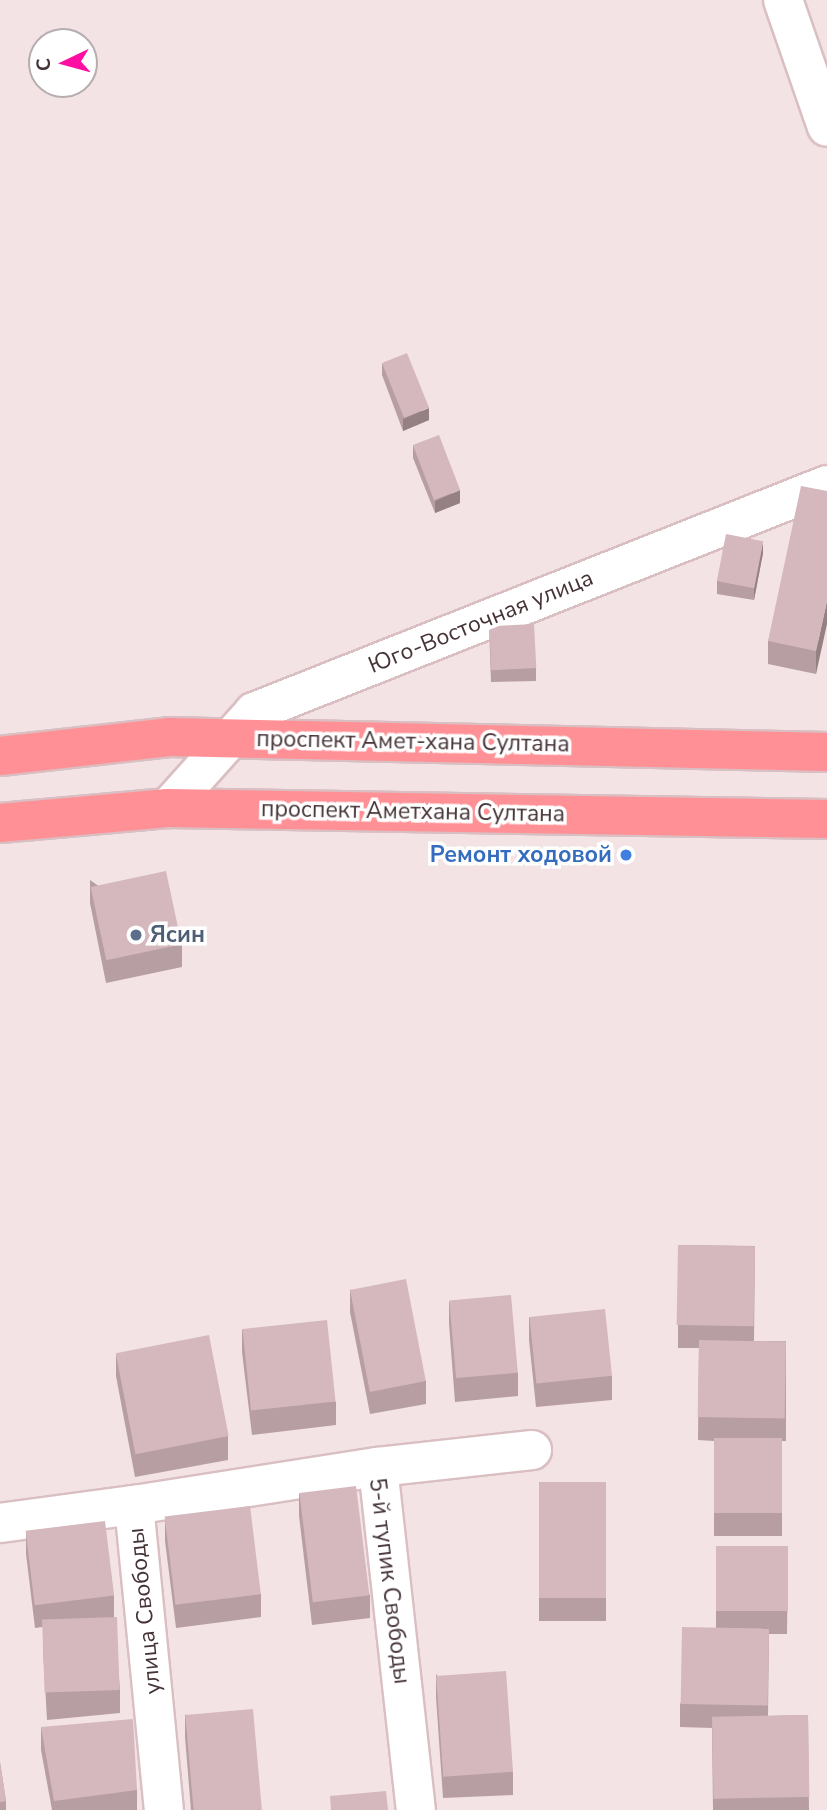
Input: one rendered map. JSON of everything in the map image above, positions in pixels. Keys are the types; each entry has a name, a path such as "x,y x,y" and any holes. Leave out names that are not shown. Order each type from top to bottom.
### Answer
{"main road":[{"name":"проспект Амет-хана Султана","path":"0,756 169,737 827,751"},
{"name":"проспект Аметхана Султана","path":"0,823 168,808 827,819"}],"street":[{"path":"783,0 827,127"},
{"name":"Юго-Восточная улица","path":"168,808 254,712 827,485"},
{"path":"378,1467 532,1450"},
{"name":"5-й тупик Свободы","path":"134,1505 378,1467 416,1810"},
{"name":"улица Свободы","path":"0,1523 134,1505 164,1810"}],"building":[{"path":"407,353 429,408 404,418 382,363"},
{"path":"439,435 460,490 434,500 413,445"},
{"path":"801,486 827,491 827,601 816,651 768,641"},
{"path":"726,534 763,541 754,588 717,581"},
{"path":"534,624 536,668 491,670 489,626"},
{"name":"Ясин","path":"166,871 182,944 106,960 91,887"},
{"path":"678,1245 755,1246 754,1326 677,1325"},
{"path":"406,1279 426,1381 370,1392 350,1290"},
{"path":"511,1295 518,1373 456,1378 449,1300"},
{"path":"605,1309 612,1376 536,1384 529,1317"},
{"path":"327,1320 336,1402 251,1410 242,1329"},
{"path":"209,1335 229,1436 135,1454 116,1353"},
{"path":"699,1340 786,1342 785,1419 698,1417"},
{"path":"714,1438 782,1438 782,1513 714,1513"},
{"path":"539,1482 606,1482 606,1598 539,1598"},
{"path":"356,1486 369,1595 313,1602 299,1493"},
{"path":"250,1506 261,1594 175,1605 165,1516"},
{"path":"105,1521 114,1595 35,1605 26,1531"},
{"path":"716,1546 788,1546 788,1611 716,1611"},
{"path":"117,1617 120,1690 45,1693 42,1620"},
{"path":"682,1627 769,1629 768,1706 681,1704"},
{"path":"506,1671 513,1772 443,1777 436,1676"},
{"path":"253,1709 262,1810 194,1810 185,1715"},
{"path":"808,1715 809,1797 713,1799 712,1717"},
{"path":"133,1719 137,1790 54,1801 41,1727"},
{"path":"0,1762 6,1801 0,1802"},
{"path":"386,1791 388,1810 331,1810 330,1796"}],"place":[{"name":"Ремонт ходовой","path":"626,855"},
{"name":"Ясин","path":"136,935"}]}
